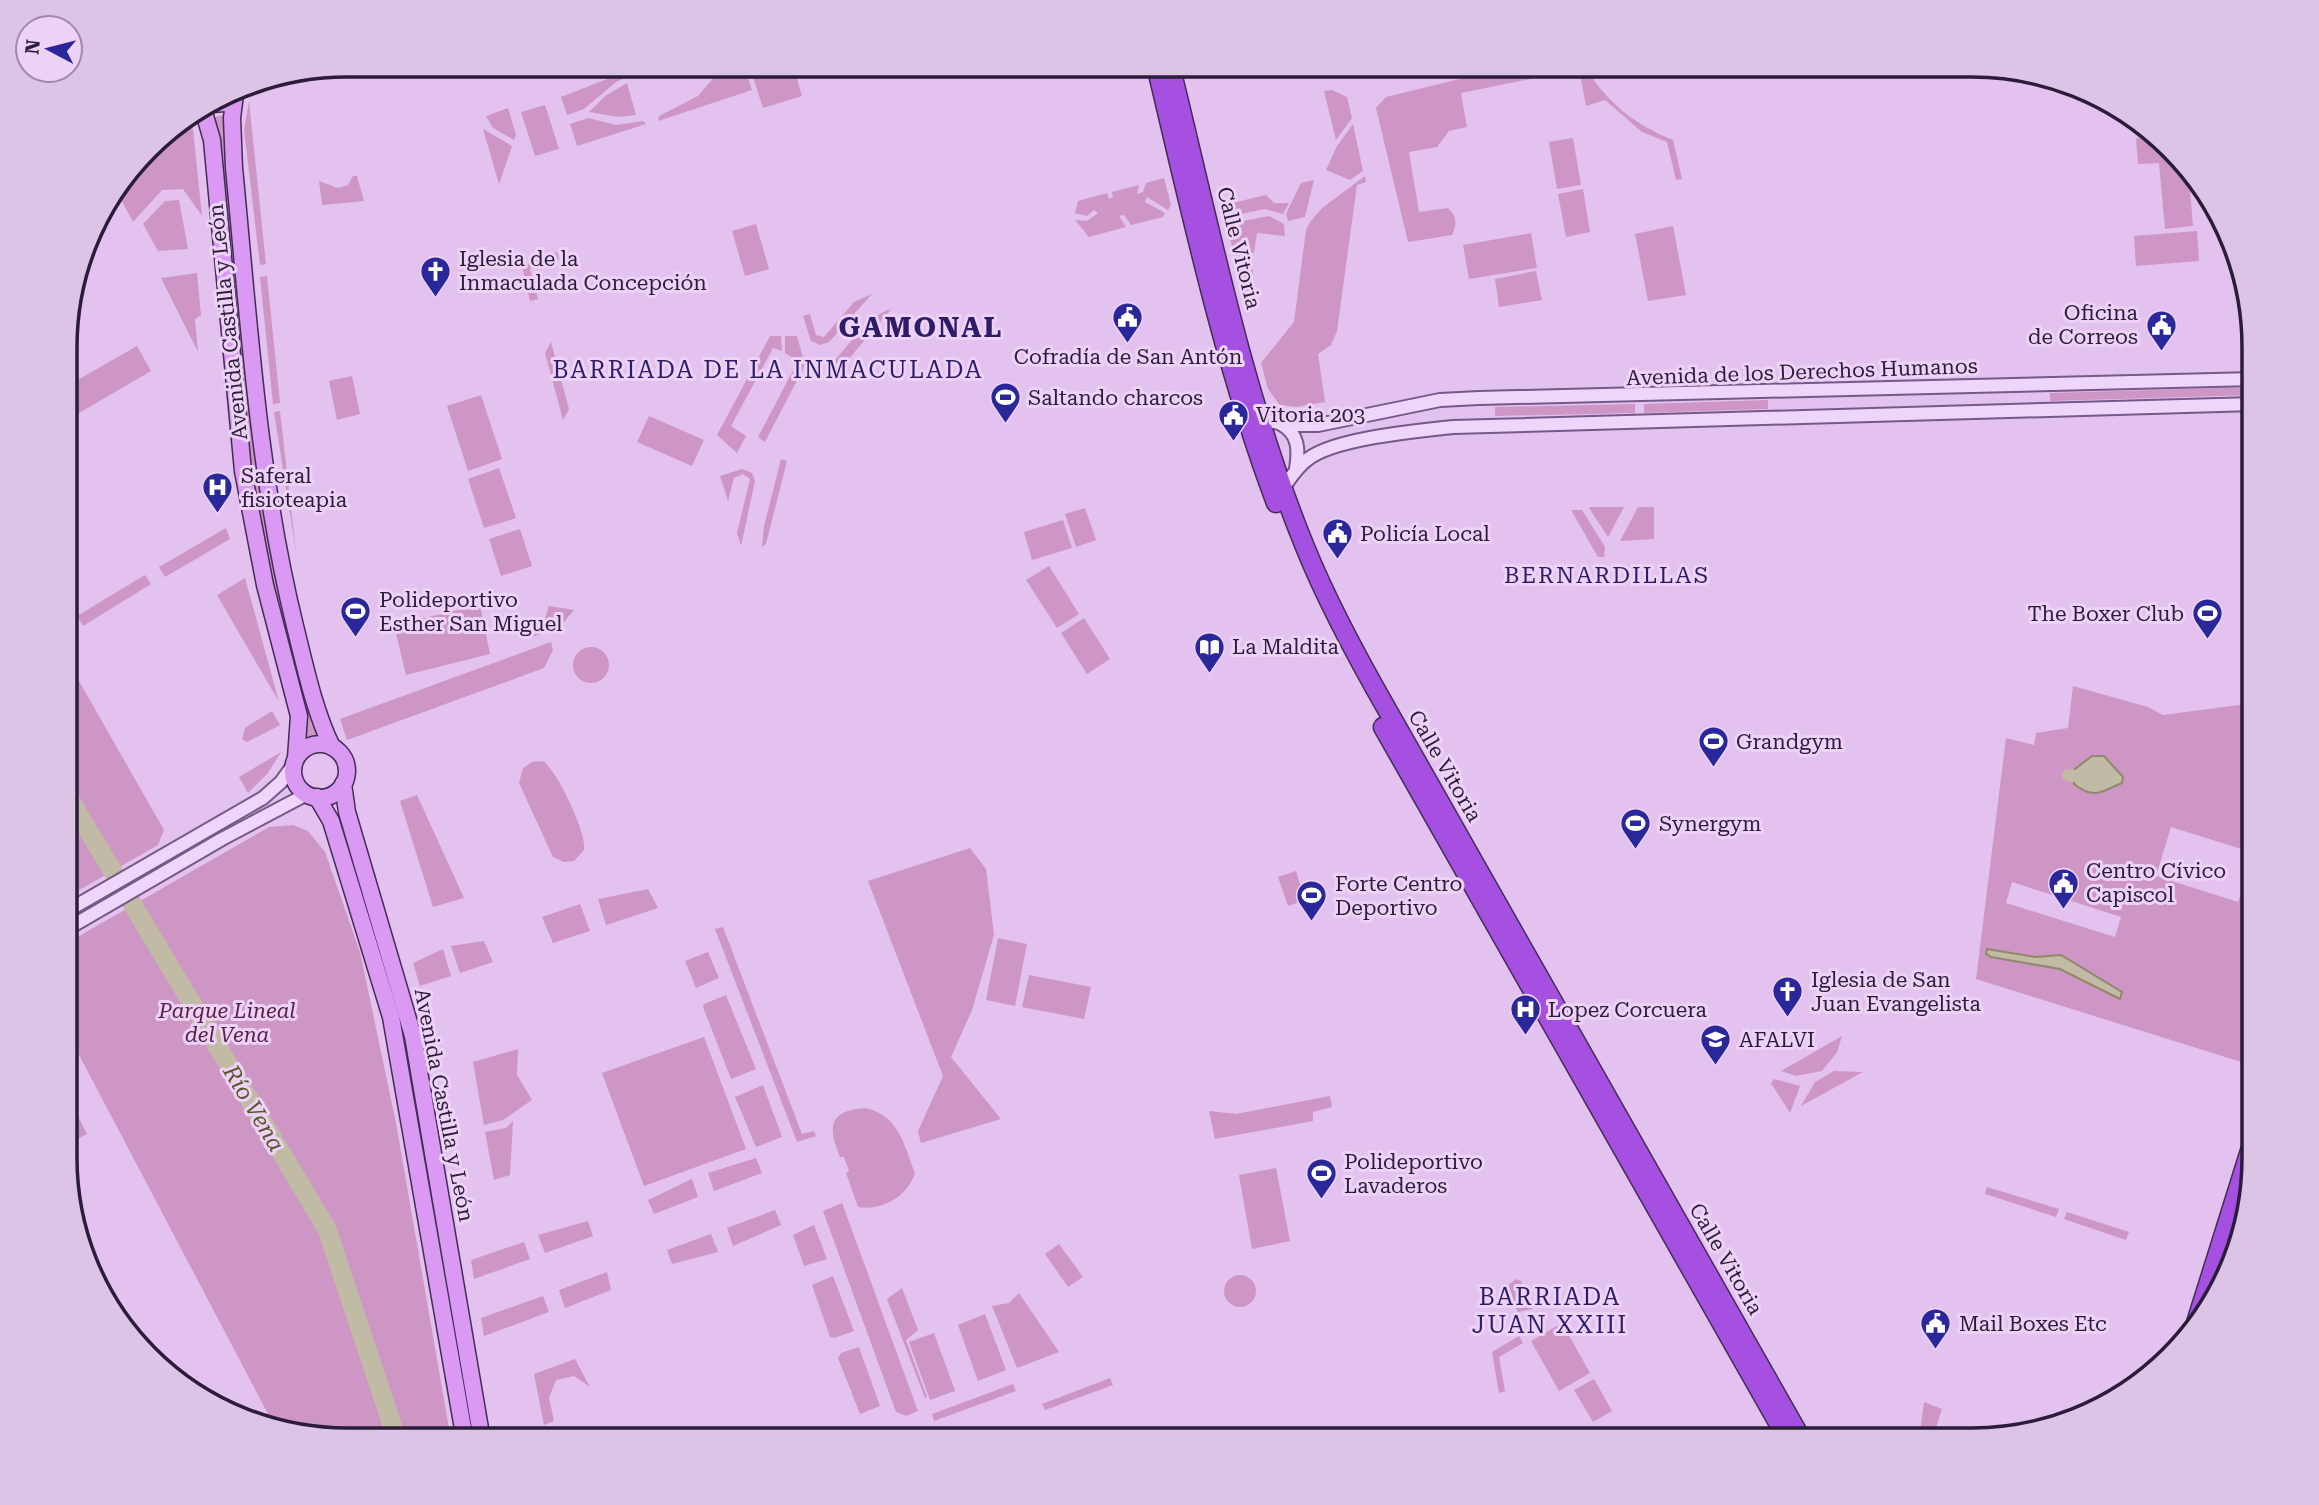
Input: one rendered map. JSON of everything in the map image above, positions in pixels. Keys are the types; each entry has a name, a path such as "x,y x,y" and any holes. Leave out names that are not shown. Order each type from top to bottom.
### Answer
{"highway":[{"name":"Calle Vitoria","path":"1159,77 1196,232 1264,423 1283,488 1326,595 1370,680 1795,1428"},
{"name":"Calle Vitoria","path":"1173,77 1308,584 1358,683 1781,1428"},
{"path":"2205,1295 2241,1180"}],"main road":[{"name":"Avenida Castilla y León","path":"235,102 232,118 234,168 270,512 302,653 332,747"},
{"name":"Avenida Castilla y León","path":"209,115 243,471 270,608 299,716 295,761"},
{"path":"200,121 209,127"},
{"path":"313,745 332,747 344,760 346,769 343,784 336,792 312,796 295,781 295,761 313,745"},
{"name":"Avenida Castilla y León","path":"343,784 347,812 414,1036 480,1428"},
{"name":"Avenida Castilla y León","path":"312,796 327,808 391,1017 463,1428"}],"street":[{"name":"Avenida de los Derechos Humanos","path":"1264,423 1318,425 1440,400 1479,398 2242,379"},
{"name":"Avenida de los Derechos Humanos","path":"1283,488 1296,469 1319,452 1426,430 1484,425 2242,404"},
{"path":"1353,416 1359,442"},
{"path":"1264,423 1289,428 1296,439 1296,469"},
{"path":"77,905 263,798 281,782 295,761"},
{"path":"77,923 293,799 312,796"}],"green space":[{"path":"612,77 626,77 616,82 584,109 567,115 561,97"},
{"path":"714,77 748,77 752,90 658,121 659,116 698,96"},
{"path":"753,77 796,77 802,96 763,108"},
{"path":"1468,77 1540,77 1461,93 1467,127 1449,131 1437,147 1409,152 1419,212 1448,208 1455,217 1455,224 1452,235 1408,242 1376,108 1386,97"},
{"path":"1581,77 1591,77 1622,110 1646,127 1673,140 1682,179 1676,180 1667,142 1642,132 1605,100 1586,106"},
{"path":"627,83 636,115 618,117 589,112 605,96"},
{"path":"1332,90 1347,97 1352,118 1336,140 1324,91"},
{"path":"249,101 266,264 260,265 244,130"},
{"path":"545,105 559,149 535,156 521,112"},
{"path":"508,108 516,135 514,140 493,128 486,116"},
{"path":"223,115 251,410 319,735 307,738 306,721 276,607 253,490 215,117"},
{"path":"588,118 616,125 643,121 646,124 577,146 570,124"},
{"path":"1353,124 1363,171 1350,180 1326,170 1337,146"},
{"path":"193,129 202,216 183,189 162,190 133,222 121,200 156,156 183,133"},
{"path":"483,129 512,146 499,184"},
{"path":"2141,137 2163,156 2190,189 2193,226 2165,229 2159,163 2138,164 2136,138"},
{"path":"1573,138 1581,185 1557,189 1549,142"},
{"path":"353,176 357,176 364,201 322,205 319,181 338,188 348,185"},
{"path":"1365,176 1366,182 1357,185 1337,331 1331,345 1318,354 1325,402 1296,407 1280,405 1268,389 1261,363 1294,322 1306,230 1322,208"},
{"path":"1164,178 1171,205 1168,210 1147,197 1145,202 1165,213 1163,217 1131,225 1124,215 1119,216 1126,227 1089,237 1075,220 1087,221 1098,213 1094,210 1087,216 1075,213 1078,201 1107,193 1109,199 1113,197 1112,192 1139,185 1137,194 1143,192 1146,183"},
{"path":"1314,180 1305,217 1288,221 1286,214 1301,183"},
{"path":"1583,189 1590,232 1566,237 1558,194"},
{"path":"1266,195 1274,203 1289,203 1283,214 1265,209 1231,216 1228,204"},
{"path":"179,200 188,249 158,251 143,224 165,201"},
{"path":"1269,216 1284,224 1285,236 1257,233 1254,253 1243,252 1242,268 1253,270 1247,313 1227,224"},
{"path":"756,224 769,269 745,276 732,231"},
{"path":"1673,226 1686,295 1648,301 1635,234"},
{"path":"2197,231 2199,261 2136,266 2134,236"},
{"path":"1531,233 1537,268 1469,279 1463,245"},
{"path":"557,252 559,259 530,269 538,299 530,301 522,266"},
{"path":"1536,271 1542,300 1499,307 1495,279"},
{"path":"197,273 201,315 195,319 198,352 161,278"},
{"path":"267,276 280,403 273,404 260,277"},
{"path":"872,294 829,342 820,345 811,341 803,316 810,314 816,335 824,337 854,302"},
{"path":"891,309 830,381 824,377 835,360 864,328 883,312"},
{"path":"770,336 781,336 782,351 773,348 731,426 746,436 737,453 717,435"},
{"path":"785,336 797,336 805,365 765,442 758,437 798,361 785,353"},
{"path":"551,342 569,409 563,420 545,353"},
{"path":"137,346 151,371 77,414 77,380"},
{"path":"352,376 360,414 337,420 329,381"},
{"path":"2242,387 2242,395 2050,401 2050,393"},
{"path":"481,395 502,459 468,471 447,406"},
{"path":"1768,400 1768,409 1644,413 1644,404"},
{"path":"1635,404 1635,413 1495,416 1495,407"},
{"path":"280,411 296,552 274,412"},
{"path":"649,416 704,440 692,466 637,442"},
{"path":"781,459 787,461 766,544 762,547 764,526"},
{"path":"499,468 516,518 484,528 468,479"},
{"path":"742,469 752,473 755,481 741,546 737,533 750,479 743,474 734,478 728,501 720,476"},
{"path":"1590,507 1624,507 1608,537 1589,508"},
{"path":"1638,507 1654,507 1654,539 1620,541"},
{"path":"1085,508 1096,540 1076,547 1065,514"},
{"path":"1571,510 1582,510 1605,547 1604,557 1598,557"},
{"path":"1063,520 1072,548 1032,560 1024,532"},
{"path":"226,528 230,539 165,577 159,567"},
{"path":"520,529 532,566 501,576 489,539"},
{"path":"1049,566 1079,614 1057,628 1026,580"},
{"path":"145,575 151,584 83,626 77,616"},
{"path":"245,578 279,702 217,595"},
{"path":"480,605 490,654 406,675 394,625"},
{"path":"549,606 574,610 560,627 532,637 543,624"},
{"path":"1084,618 1110,659 1087,674 1061,633"},
{"path":"551,642 553,650 544,668 347,740 340,719"},
{"path":"591,647 603,653 609,665 603,677 591,683 579,677 573,665 579,653"},
{"path":"77,678 164,830 158,845 77,891"},
{"path":"2073,686 2148,707 2163,715 2242,705 2242,849 2171,827 2156,876 2238,902 2242,890 2242,1062 1976,979 2006,738 2034,745 2036,733 2068,728","holes":["2012,882 2121,917 2115,937 2006,903"]},
{"path":"272,711 280,725 247,742 242,739 245,728"},
{"path":"281,752 268,773 248,793 239,777"},
{"path":"543,761 556,776 581,831 584,850 574,861 564,862 553,857 519,783 523,768 532,762"},
{"path":"417,795 464,898 433,907 400,801"},
{"name":"Parque Lineal del Vena","path":"293,825 308,831 325,852 360,952 396,1123 449,1428 312,1426 270,1417 77,1051 77,937 269,827"},
{"path":"970,848 986,869 994,935 972,1010 951,1057 1001,1119 921,1143 918,1131 943,1076 868,881"},
{"path":"1296,871 1305,900 1288,906 1278,877"},
{"path":"648,889 658,908 606,925 598,899"},
{"path":"580,904 590,931 553,943 542,917"},
{"path":"723,927 802,1134 814,1131 816,1136 797,1142 715,929"},
{"path":"998,938 1027,944 1015,1006 986,1000"},
{"path":"484,941 493,962 460,973 451,946"},
{"path":"443,949 451,976 420,986 413,963"},
{"path":"708,952 719,978 696,988 685,961"},
{"path":"1029,975 1091,987 1084,1019 1022,1007"},
{"path":"726,995 756,1069 731,1079 703,1007 704,1004"},
{"path":"1842,1036 1837,1052 1822,1071 1796,1076 1781,1071"},
{"path":"704,1037 746,1149 644,1186 602,1073"},
{"path":"518,1049 517,1075 532,1100 503,1120 484,1125 473,1062"},
{"path":"1834,1071 1863,1072 1801,1106 1815,1082"},
{"path":"1774,1079 1800,1086 1790,1113 1771,1083"},
{"path":"763,1085 782,1137 756,1147 735,1097"},
{"path":"1330,1096 1332,1107 1313,1112 1313,1121 1215,1139 1209,1111 1236,1114"},
{"path":"865,1108 886,1117 893,1124 915,1173 900,1195 884,1204 867,1208 858,1207 846,1173 849,1171 844,1157 840,1157 833,1130 837,1117"},
{"path":"77,1114 87,1134 77,1139"},
{"path":"513,1121 510,1175 494,1180 485,1132 506,1128"},
{"path":"756,1158 762,1173 714,1191 708,1173"},
{"path":"1276,1168 1290,1241 1252,1249 1239,1175"},
{"path":"692,1179 698,1197 654,1214 648,1200"},
{"path":"1987,1187 2059,1209 2056,1217 1985,1194"},
{"path":"842,1203 918,1411 906,1416 896,1412 823,1211"},
{"path":"775,1210 781,1225 733,1246 727,1228"},
{"path":"2067,1212 2129,1232 2126,1240 2064,1219"},
{"path":"588,1221 593,1236 545,1253 538,1235"},
{"path":"814,1225 827,1259 804,1266 793,1235"},
{"path":"711,1234 718,1252 672,1264 667,1250"},
{"path":"524,1242 530,1259 474,1279 471,1260"},
{"path":"1059,1244 1083,1277 1068,1287 1045,1254"},
{"path":"607,1272 611,1290 565,1308 559,1290"},
{"path":"1240,1275 1251,1280 1256,1291 1251,1302 1240,1307 1229,1302 1224,1291 1229,1280"},
{"path":"833,1276 854,1331 834,1338 830,1337 812,1285"},
{"path":"1516,1279 1521,1281 1533,1304 1532,1309 1518,1312 1505,1288"},
{"path":"902,1288 918,1330 906,1340 927,1397 925,1398 887,1299"},
{"path":"1019,1293 1059,1352 1017,1368 992,1306 1009,1303"},
{"path":"543,1296 549,1312 484,1336 481,1318"},
{"path":"985,1314 1006,1370 978,1381 958,1325"},
{"path":"1562,1323 1590,1373 1559,1391 1531,1341"},
{"path":"934,1333 955,1391 930,1400 909,1342"},
{"path":"1519,1336 1523,1343 1499,1357 1505,1391 1499,1393 1492,1352"},
{"path":"859,1347 880,1406 860,1414 838,1358 841,1353"},
{"path":"575,1359 590,1387 574,1376 556,1380 549,1398 554,1421 544,1425 534,1374"},
{"path":"1110,1378 1113,1385 1045,1410 1042,1404"},
{"path":"1594,1379 1612,1411 1593,1422 1574,1390"},
{"path":"1013,1384 1016,1391 934,1421 932,1414"},
{"path":"1924,1402 1942,1409 1936,1428 1921,1428"}],"shaded area":[{"path":"2092,756 2104,756 2123,777 2122,783 2094,793 2074,784 2075,769"},
{"path":"1987,949 2035,957 2061,955 2122,992 2120,999 2060,969 1991,957 1986,954"}],"waterway":[{"path":"2068,775 2075,776"},
{"name":"Río Vena","path":"77,812 327,1229 393,1428"}],"place":[{"name":"Iglesia de la Inmaculada Concepción","path":"436,298"},
{"name":"Cofradía de San Antón","path":"1128,344"},
{"name":"Oficina de Correos","path":"2161,352"},
{"name":"Saltando charcos","path":"1005,425"},
{"name":"Vitoria 203","path":"1233,442"},
{"name":"Saferal fisioteapia","path":"218,515"},
{"name":"Policía Local","path":"1337,561"},
{"name":"Polideportivo Esther San Miguel","path":"356,639"},
{"name":"The Boxer Club","path":"2207,641"},
{"name":"La Maldita","path":"1209,674"},
{"name":"Grandgym","path":"1713,769"},
{"name":"Synergym","path":"1636,851"},
{"name":"Centro Cívico Capiscol","path":"2063,910"},
{"name":"Forte Centro Deportivo","path":"1312,923"},
{"name":"Iglesia de San Juan Evangelista","path":"1788,1019"},
{"name":"Lopez Corcuera","path":"1525,1037"},
{"name":"AFALVI","path":"1716,1067"},
{"name":"Polideportivo Lavaderos","path":"1321,1201"},
{"name":"Mail Boxes Etc","path":"1936,1351"}],"district":[{"name":"GAMONAL","path":"921,327"},
{"name":"BARRIADA DE LA INMACULADA","path":"768,370"},
{"name":"BERNARDILLAS","path":"1607,575"},
{"name":"BARRIADA JUAN XXIII","path":"1550,1311"}]}
